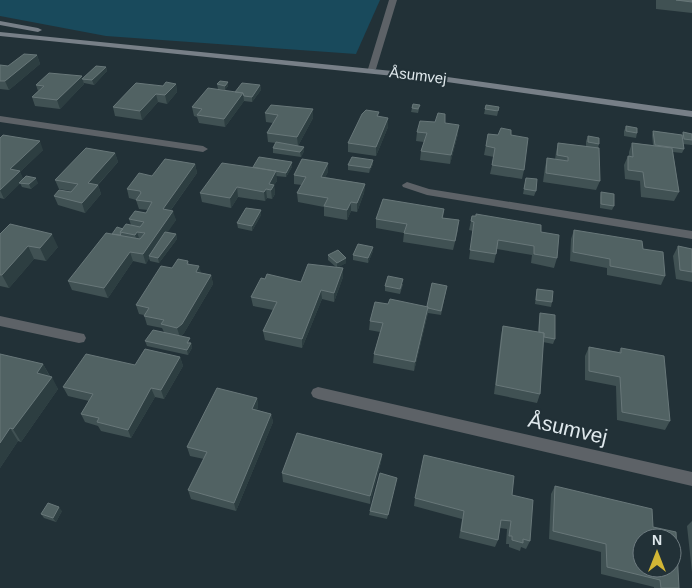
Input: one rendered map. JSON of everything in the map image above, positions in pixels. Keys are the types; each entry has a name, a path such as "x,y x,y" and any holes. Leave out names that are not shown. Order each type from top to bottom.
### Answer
{"street":[{"path":"372,69 394,0"},
{"name":"Åsumvej","path":"0,23 142,48"},
{"name":"Åsumvej","path":"0,34 372,69 590,97 692,114"},
{"path":"0,119 204,150"},
{"path":"407,185 427,192 692,235"},
{"path":"0,321 79,338"},
{"name":"Åsumvej","path":"318,393 692,478"}],"shaded area":[{"path":"0,0 380,0 356,54 106,36 0,16"}],"building":[{"path":"676,0 692,0 692,2"},
{"path":"24,54 37,55 5,81 0,81 0,65 8,66"},
{"path":"96,66 106,67 92,80 82,79"},
{"path":"49,73 82,76 57,100 32,97 44,86 36,85"},
{"path":"220,81 228,82 225,86 217,84"},
{"path":"166,82 176,84 165,95 156,94 140,111 113,107 136,83 163,86"},
{"path":"242,83 260,85 252,97 235,92"},
{"path":"208,88 243,93 224,119 197,115 202,109 192,107"},
{"path":"413,104 420,105 418,109 412,108"},
{"path":"271,105 313,109 297,137 267,133 278,115 265,113"},
{"path":"486,105 499,107 498,111 485,109"},
{"path":"366,110 379,112 377,116 388,118 376,147 348,143 362,114"},
{"path":"438,113 445,114 445,123 459,125 451,155 421,151 427,133 417,132 420,121 435,122"},
{"path":"626,126 637,128 637,133 626,131"},
{"path":"501,128 511,130 511,135 528,138 524,170 492,165 495,148 486,146 488,134 498,135"},
{"path":"653,131 682,135 684,149 655,145"},
{"path":"683,132 692,134 692,140 684,139"},
{"path":"3,135 40,141 10,169 20,171 0,190 0,138"},
{"path":"588,136 599,138 599,144 588,142"},
{"path":"276,142 304,147 300,152 273,148"},
{"path":"558,143 599,148 600,181 546,173 547,158 568,161 568,157 557,155"},
{"path":"632,143 672,148 679,192 645,187 643,172 628,170 628,156 633,157"},
{"path":"86,148 115,153 88,183 98,185 82,203 54,196 59,190 71,192 78,184 55,180"},
{"path":"259,157 292,162 286,173 253,167"},
{"path":"352,157 373,160 370,168 348,165"},
{"path":"165,159 195,164 163,209 173,211 143,254 130,252 104,288 68,281 106,233 140,239 145,233 137,232 135,235 120,232 126,224 140,227 144,222 129,219 135,211 146,213 152,202 136,200 141,193 140,191 127,189 139,173 152,176"},
{"path":"302,159 328,163 321,177 365,184 357,203 351,202 347,210 324,206 328,198 297,193 306,177 294,175"},
{"path":"222,163 276,171 269,184 274,185 271,190 266,189 264,192 237,187 230,198 200,193"},
{"path":"26,176 36,178 29,184 19,183"},
{"path":"526,178 537,179 536,191 524,189"},
{"path":"601,192 614,194 614,206 601,204"},
{"path":"383,199 444,209 442,218 459,220 455,241 404,233 407,224 376,219"},
{"path":"246,208 261,210 252,226 237,223"},
{"path":"476,214 541,225 541,232 559,235 557,258 534,254 534,246 498,240 496,254 470,250 474,222 471,221 472,216 476,216"},
{"path":"10,224 52,234 40,248 28,246 0,275 0,234"},
{"path":"117,227 123,229 120,232 121,234 112,234"},
{"path":"574,230 642,241 643,249 663,252 665,276 610,266 610,259 573,252"},
{"path":"165,232 176,234 158,258 149,256"},
{"path":"358,244 373,247 368,258 353,255"},
{"path":"678,246 692,249 692,272 680,270"},
{"path":"338,250 346,258 337,263 328,255"},
{"path":"178,259 188,261 187,264 199,266 196,272 211,275 182,324 177,328 161,324 164,320 144,316 149,308 136,305 161,266 172,268"},
{"path":"308,264 343,268 334,293 321,290 302,339 263,331 277,302 251,297 261,278 265,279 267,274 301,282"},
{"path":"388,276 403,279 400,289 385,286"},
{"path":"432,283 447,286 441,311 428,308 427,306"},
{"path":"537,289 553,291 552,302 536,300"},
{"path":"390,299 428,307 415,362 374,354 383,323 370,321 375,302 388,304"},
{"path":"540,313 555,315 555,339 544,337 544,333 539,332"},
{"path":"503,326 544,333 540,394 496,385"},
{"path":"153,330 190,338 187,343 191,343 187,350 145,341"},
{"path":"589,347 621,353 621,348 664,356 670,421 622,412 620,377 589,371"},
{"path":"145,349 180,357 161,390 151,388 128,430 97,422 99,418 81,414 93,394 63,387 86,354 135,365"},
{"path":"0,354 43,364 37,373 52,377 13,429 10,428 0,443"},
{"path":"217,388 257,398 252,409 271,414 234,503 188,490 207,452 187,447"},
{"path":"297,433 382,454 370,496 282,473"},
{"path":"424,455 514,476 512,495 533,500 530,541 523,539 523,543 512,540 512,536 509,536 511,521 501,520 498,540 461,531 464,511 415,498"},
{"path":"380,473 397,478 388,515 370,511"},
{"path":"555,486 652,509 653,527 658,528 632,528 632,573 607,567 606,544 553,531"},
{"path":"48,503 59,507 53,518 41,514"},
{"path":"652,578 678,578 679,588 661,588 660,580"}]}
